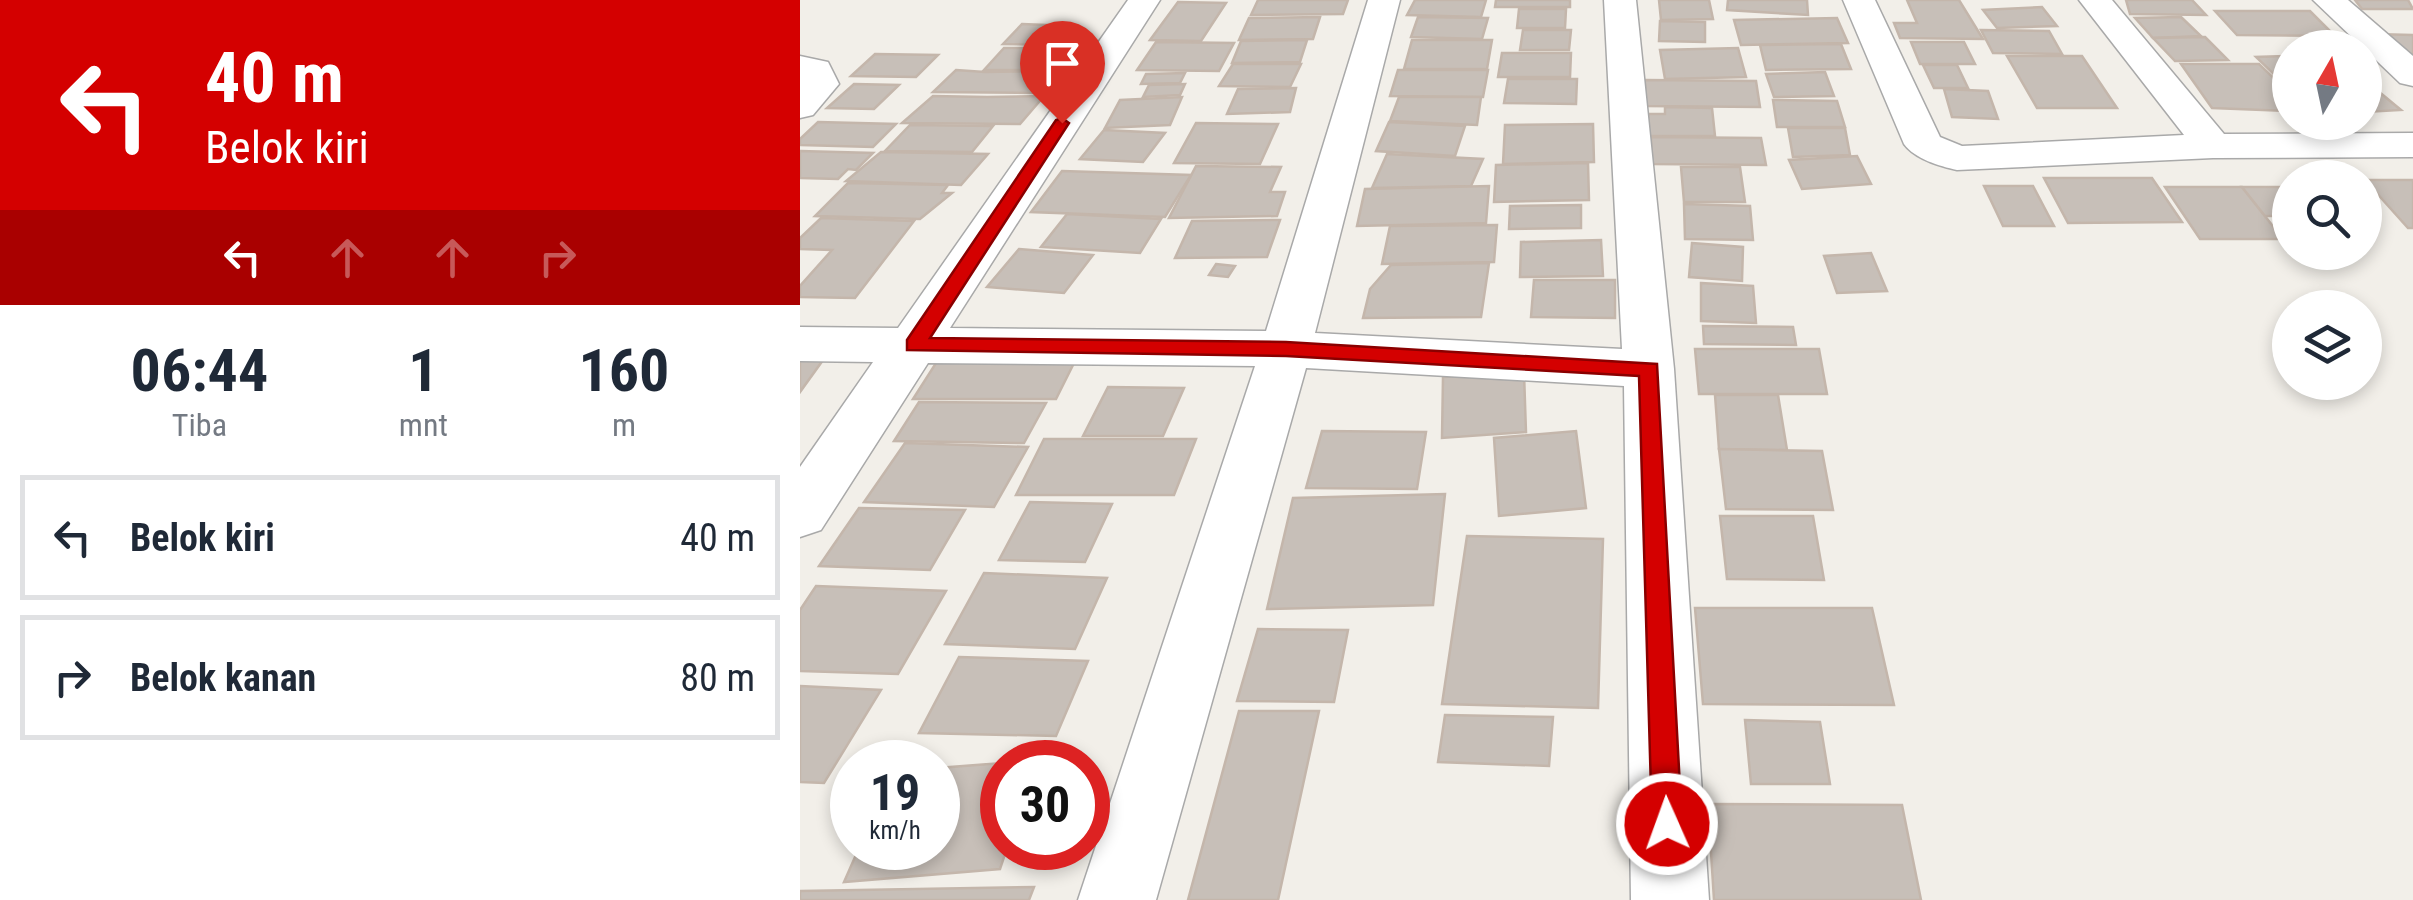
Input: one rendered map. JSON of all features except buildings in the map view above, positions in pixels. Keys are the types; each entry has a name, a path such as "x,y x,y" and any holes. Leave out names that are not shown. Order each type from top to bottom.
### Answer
{"street":[{"path":"800,513 1144,0"},
{"path":"1117,900 1286,349 1384,0"},
{"path":"1620,0 1649,369 1670,900"},
{"path":"1859,0 1924,144 1957,158 2213,146 2413,145"},
{"path":"2095,0 2213,146"},
{"path":"2329,0 2413,75"},
{"path":"800,67 815,70 821,84 800,106"},
{"path":"800,344 1286,349 1649,369"}],"route":[{"path":"1062,123 914,345 1286,349 1649,369 1667,824"}]}
